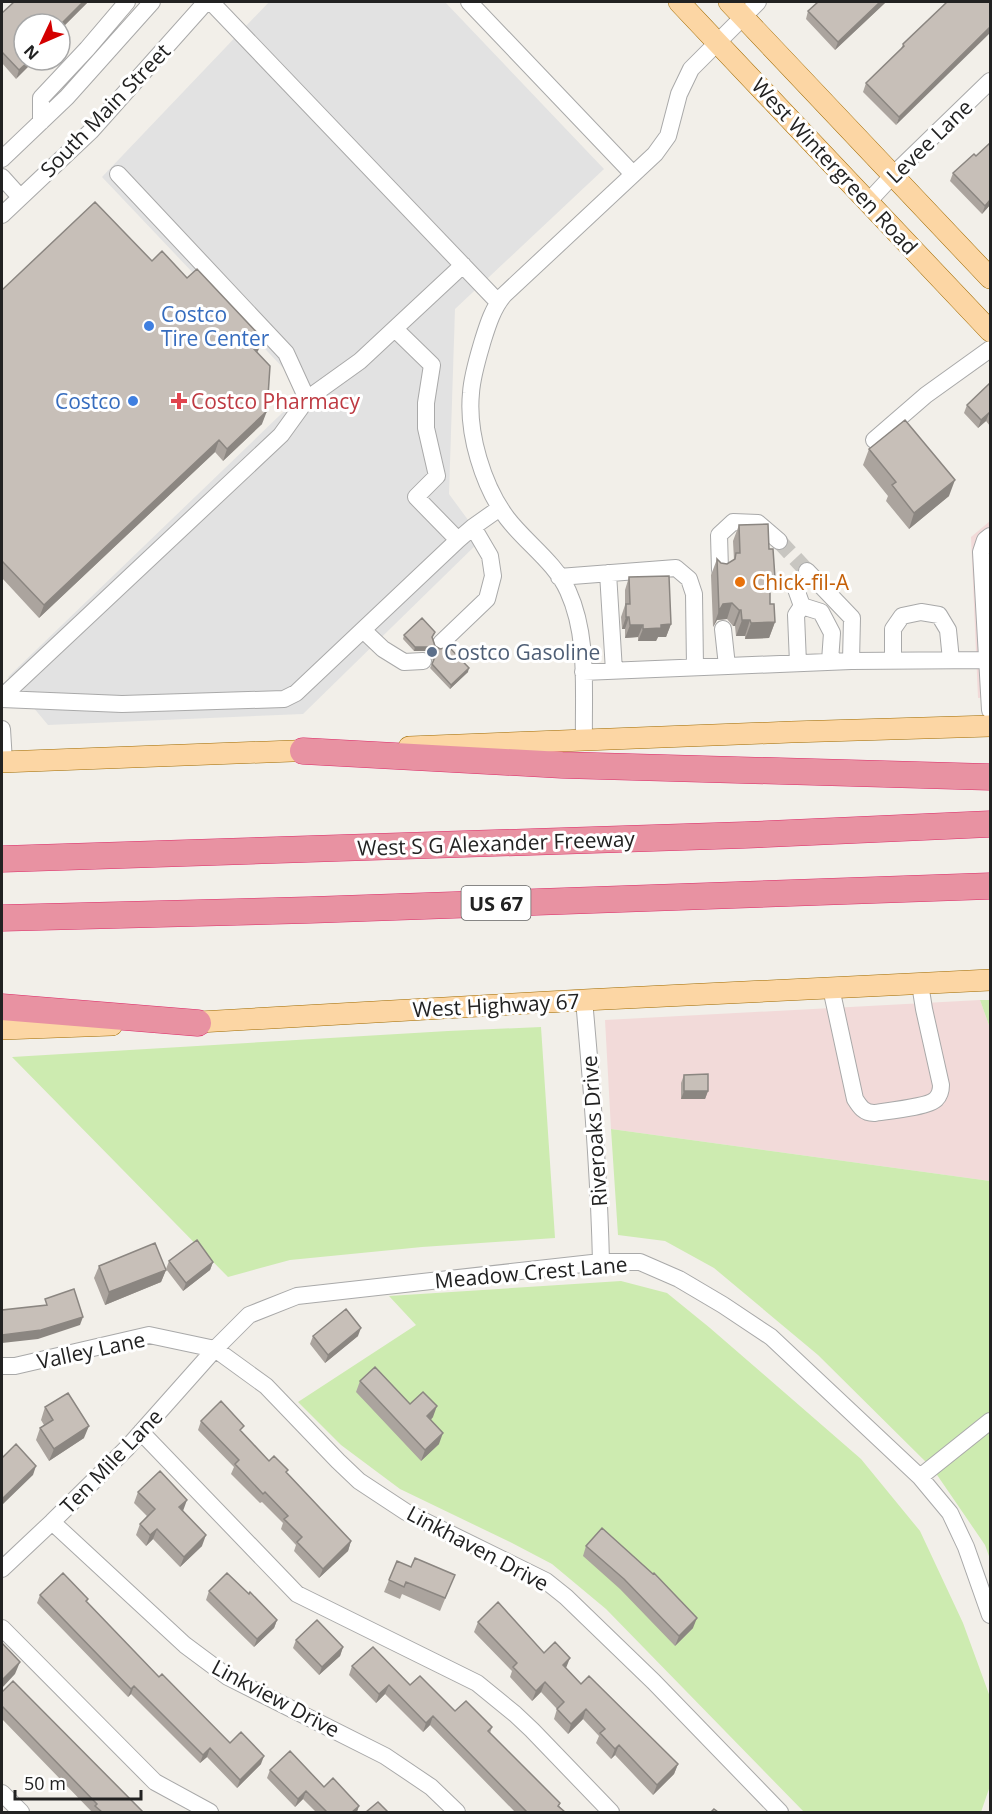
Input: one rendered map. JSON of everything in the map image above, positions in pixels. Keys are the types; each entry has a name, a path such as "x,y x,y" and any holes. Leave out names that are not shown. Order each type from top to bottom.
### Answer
{"highway":[{"path":"303,751 562,765 990,777"},
{"name":"West S G Alexander Freeway","path":"2,859 606,840 990,824"},
{"name":"US 67","path":"2,918 310,910 990,886"},
{"path":"2,1006 198,1023"}],"main road":[{"name":"West Wintergreen Road","path":"679,2 990,331"},
{"name":"West Wintergreen Road","path":"743,6 893,175 990,278"},
{"path":"3,762 990,726"},
{"name":"West Highway 67","path":"2,1029 198,1023 584,1000 990,980"}],"street":[{"path":"41,122 41,98 127,2"},
{"name":"South Main Street","path":"2,159 67,97 152,2"},
{"name":"South Main Street","path":"2,215 91,131 206,2"},
{"path":"211,2 498,302"},
{"path":"469,2 633,174"},
{"path":"584,740 582,648 578,616 567,589 559,577 507,519 490,492 472,430 471,394 481,348 489,321 498,302 655,154 668,136 679,94 691,69 718,42 743,6"},
{"name":"Levee Lane","path":"868,202 990,81"},
{"path":"118,174 286,353 307,399"},
{"path":"2,177 20,197"},
{"path":"2,698 281,435 307,399 360,361 463,265"},
{"path":"395,329 432,365 426,403 426,428 437,476 416,497 458,540"},
{"path":"874,440 926,395 990,349"},
{"path":"2,698 122,704 284,699 296,693 473,526 500,508"},
{"path":"720,570 719,535 733,522 758,523 779,541"},
{"path":"441,644 487,599 493,576 490,556 473,526"},
{"path":"990,536 985,540 981,552 990,710"},
{"path":"559,577 676,568 689,579 694,594 694,667"},
{"path":"807,571 852,618 851,661"},
{"path":"608,573 614,671"},
{"path":"796,589 802,606"},
{"path":"802,606 821,612 832,633 830,662"},
{"path":"798,663 796,615 802,606"},
{"path":"893,660 893,629 902,616 921,612 939,615 948,630 951,660"},
{"path":"723,629 727,666"},
{"path":"363,630 383,649 404,662 423,661"},
{"path":"583,672 851,661 988,660"},
{"path":"2,729 3,762"},
{"path":"831,988 855,1099 863,1110 873,1113 927,1104 935,1100 940,1093 941,1085 924,1009 921,984"},
{"name":"Riveroaks Drive","path":"584,1000 596,1140 601,1262"},
{"name":"Meadow Crest Lane","path":"215,1348 249,1315 297,1296 601,1262 640,1262 679,1279 771,1337 920,1477 950,1513 966,1547 990,1615"},
{"name":"Valley Lane","path":"2,1366 15,1366 149,1335 215,1348"},
{"name":"Ten Mile Lane","path":"2,1569 141,1432 215,1348"},
{"name":"Linkhaven Drive","path":"215,1348 266,1386 359,1481 406,1512 546,1581 566,1597 780,1812"},
{"path":"920,1477 990,1421"},
{"path":"141,1432 297,1594 477,1683 532,1730 611,1812"},
{"name":"Linkview Drive","path":"52,1522 185,1645 228,1677 385,1756 431,1787 457,1812"},
{"path":"2,1628 155,1782 210,1812"},
{"path":"2,1793 21,1812"}],"shaded area":[{"path":"269,2 445,2 604,169 455,309 449,494 482,539 303,714 48,725 8,677 305,391 102,177"},
{"path":"990,521 990,697 978,698 971,537"},
{"path":"980,1000 990,1028 990,1181 611,1129 605,1020"}],"green space":[{"path":"980,1000 990,1000 990,1028"},
{"path":"541,1027 555,1238 422,1247 290,1260 228,1277 12,1057 448,1031"},
{"path":"611,1129 990,1181 990,1559 985,1545 933,1469 818,1355 714,1268 665,1241 618,1235"},
{"path":"621,1281 667,1293 710,1328 861,1459 920,1531 963,1623 990,1697 990,1786 981,1812 804,1812 606,1609 552,1564 400,1489 341,1445 298,1402 416,1325 389,1296"}],"building":[{"path":"14,2 83,2 72,13 12,12 12,63 2,52 2,13"},
{"path":"818,2 880,2 838,42 808,11"},
{"path":"947,2 990,2 990,27 899,117 866,83"},
{"path":"990,143 990,200 985,206 953,173"},
{"name":"Costco","path":"95,202 152,261 162,251 187,278 197,269 263,339 253,348 270,366 267,411 227,449 219,440 44,605 2,561 2,290"},
{"path":"990,383 990,415 989,413 981,420 967,405"},
{"path":"905,420 955,480 914,513 892,485 896,482 869,449"},
{"name":"Chick-fil-A","path":"768,524 769,549 773,549 775,578 770,578 770,604 774,604 775,622 751,623 750,620 742,620 741,610 732,603 723,604 719,611 717,559 727,564 735,559 736,553 740,553 739,525"},
{"path":"669,576 671,624 661,625 661,628 643,629 643,625 630,625 629,617 626,617 626,604 630,604 629,577"},
{"name":"Costco Gasoline","path":"422,618 435,632 432,637 435,646 440,649 449,647 469,668 451,685 432,664 435,657 433,651 429,647 415,647 404,635"},
{"path":"708,1074 708,1091 684,1091 684,1075"},
{"path":"197,1240 213,1262 186,1283 169,1261"},
{"path":"155,1243 166,1270 109,1292 99,1266"},
{"path":"74,1289 83,1317 41,1330 2,1335 2,1310 47,1305 45,1299"},
{"path":"346,1309 361,1328 328,1355 313,1336"},
{"path":"375,1367 410,1404 423,1392 437,1406 427,1416 443,1433 425,1450 360,1381"},
{"path":"68,1393 89,1426 54,1449 40,1428 53,1420 45,1407"},
{"path":"221,1401 244,1426 240,1430 269,1461 274,1456 288,1470 286,1472 351,1541 323,1569 297,1542 302,1537 284,1519 288,1516 265,1492 263,1494 235,1464 239,1460 201,1421"},
{"path":"16,1444 36,1466 2,1499 2,1458"},
{"path":"160,1471 187,1500 179,1507 206,1535 184,1557 157,1529 150,1535 140,1524 155,1509 138,1492"},
{"path":"602,1528 654,1573 697,1618 679,1636 624,1579 586,1546"},
{"path":"415,1558 455,1575 445,1598 406,1582 404,1587 389,1580 397,1561 411,1567"},
{"path":"63,1573 88,1599 86,1601 159,1677 162,1674 230,1743 241,1732 264,1756 240,1780 210,1748 203,1755 134,1686 131,1689 40,1595"},
{"path":"227,1573 249,1594 250,1592 277,1620 257,1639 209,1591"},
{"path":"498,1602 544,1653 555,1642 570,1658 563,1665 581,1684 589,1676 678,1764 657,1785 619,1745 615,1749 600,1733 605,1729 586,1709 571,1724 557,1709 564,1702 545,1682 536,1691 513,1667 517,1663 478,1622"},
{"path":"317,1620 343,1647 322,1667 296,1640"},
{"path":"2,1643 20,1662 2,1680"},
{"path":"373,1647 410,1685 420,1676 455,1711 466,1701 492,1727 488,1731 560,1803 558,1806 565,1812 527,1812 433,1716 426,1723 389,1685 379,1694 352,1666"},
{"path":"13,1681 143,1812 102,1812 95,1806 97,1804 2,1706 2,1692"},
{"path":"290,1751 324,1787 333,1778 359,1806 352,1812 327,1812 306,1791 298,1799 270,1770"},
{"path":"378,1802 388,1812 366,1812"}],"tunnel":[{"path":"779,541 807,571"}],"place":[{"name":"Costco Tire Center","path":"149,326"},
{"name":"Costco","path":"133,401"},
{"name":"Costco Pharmacy","path":"179,401"},
{"name":"Chick-fil-A","path":"740,582"},
{"name":"Costco Gasoline","path":"432,652"}]}
